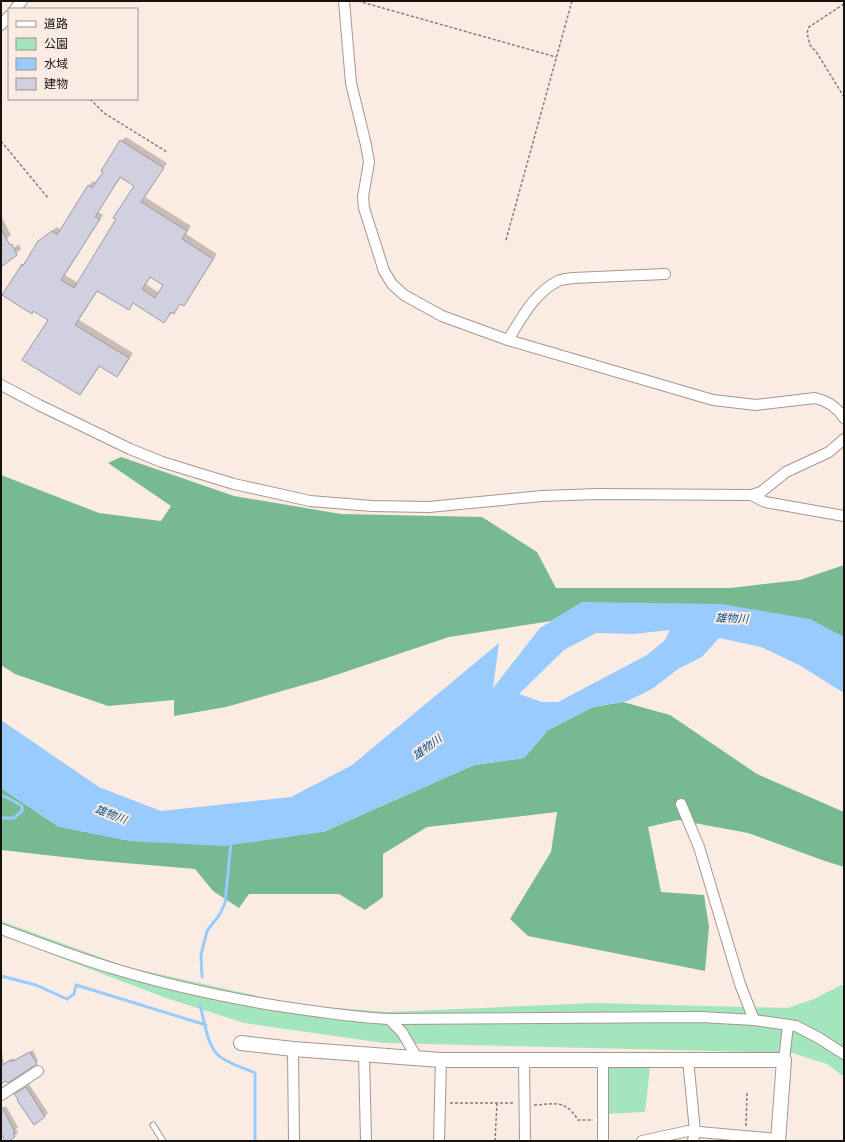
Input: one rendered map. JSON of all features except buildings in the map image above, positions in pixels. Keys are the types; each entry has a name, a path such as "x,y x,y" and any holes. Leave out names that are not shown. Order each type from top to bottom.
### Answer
{"street":[{"path":"344,1 351,83 369,162 363,197 364,208 384,271 392,284 404,295 442,316 508,340 713,400 756,405 815,398 832,404 844,418"},
{"path":"1,25 8,17"},
{"path":"508,340 534,301 544,291 558,281 573,278 665,274"},
{"path":"1,385 130,449 162,462 234,484 310,501 372,506 428,507 550,495 751,495 761,492 786,472 829,452 844,439"},
{"path":"751,495 765,502 844,516"},
{"path":"681,804 699,846 740,984 754,1020"},
{"path":"1,929 113,969 214,995 356,1018 702,1017 754,1020 796,1026 819,1038 844,1054"},
{"path":"389,1019 402,1032 417,1058"},
{"path":"642,1141 688,1131 694,1136 745,1136 778,1140 788,1025"},
{"path":"241,1044 441,1060 784,1060"},
{"path":"293,1049 294,1141"},
{"path":"364,1054 366,1141"},
{"path":"439,1141 441,1060"},
{"path":"524,1060 525,1141"},
{"path":"603,1060 603,1141"},
{"path":"688,1060 694,1136"},
{"path":"1,1095 38,1071"}],"lane":[{"path":"153,1125 163,1141"}],"path":[{"path":"358,1 556,57"},
{"path":"506,240 572,1"},
{"path":"844,4 809,27 807,33 810,45 817,53 844,97"},
{"path":"91,100 104,113 167,152"},
{"path":"1,141 48,198"},
{"path":"745,1136 747,1093"},
{"path":"440,1103 519,1103 524,1106 562,1104 573,1112 578,1120 603,1120"},
{"path":"495,1141 496,1103"}],"green space":[{"path":"121,457 234,496 341,514 482,517 537,552 556,588 730,588 800,580 844,565 844,637 583,602 551,621 449,637 324,679 226,707 174,716 174,700 108,706 15,674 1,665 1,475 99,513 161,521 171,506 108,463"},
{"path":"623,702 670,715 757,774 844,812 844,867 748,833 678,820 648,827 661,892 704,895 709,927 705,971 528,936 510,919 551,852 557,812 427,827 383,854 383,897 365,910 339,894 249,894 239,908 213,891 195,869 90,860 1,850 1,788 59,827 323,832 474,765 524,758 548,730 593,707"},
{"path":"1,921 127,967 297,1005 388,1012 596,1003 787,1008 814,999 841,985 844,987 844,1077 827,1064 792,1053 384,1043 244,1023 163,997 1,935"},
{"path":"603,1060 651,1060 645,1112 603,1114"}],"water":[{"name":"雄物川","path":"582,602 721,604 810,619 844,637 844,693 799,665 761,647 719,638 702,657 678,669 652,689 628,701 593,707 548,730 524,758 474,765 323,832 223,846 129,841 59,827 1,788 1,720 99,787 161,811 291,797 352,765 499,643 493,688 540,628","holes":["670,630 665,640 647,655 558,702 542,702 519,694 564,650 596,633 634,634"]}],"waterway":[{"path":"1,795 22,806 22,811 14,818 1,818"},
{"path":"202,977 201,955 207,931 220,914 225,903 231,842"},
{"path":"1,976 36,985 67,999 74,994 76,985 206,1025"},
{"path":"200,1005 206,1032 214,1051 221,1058 255,1073 255,1141"}]}
